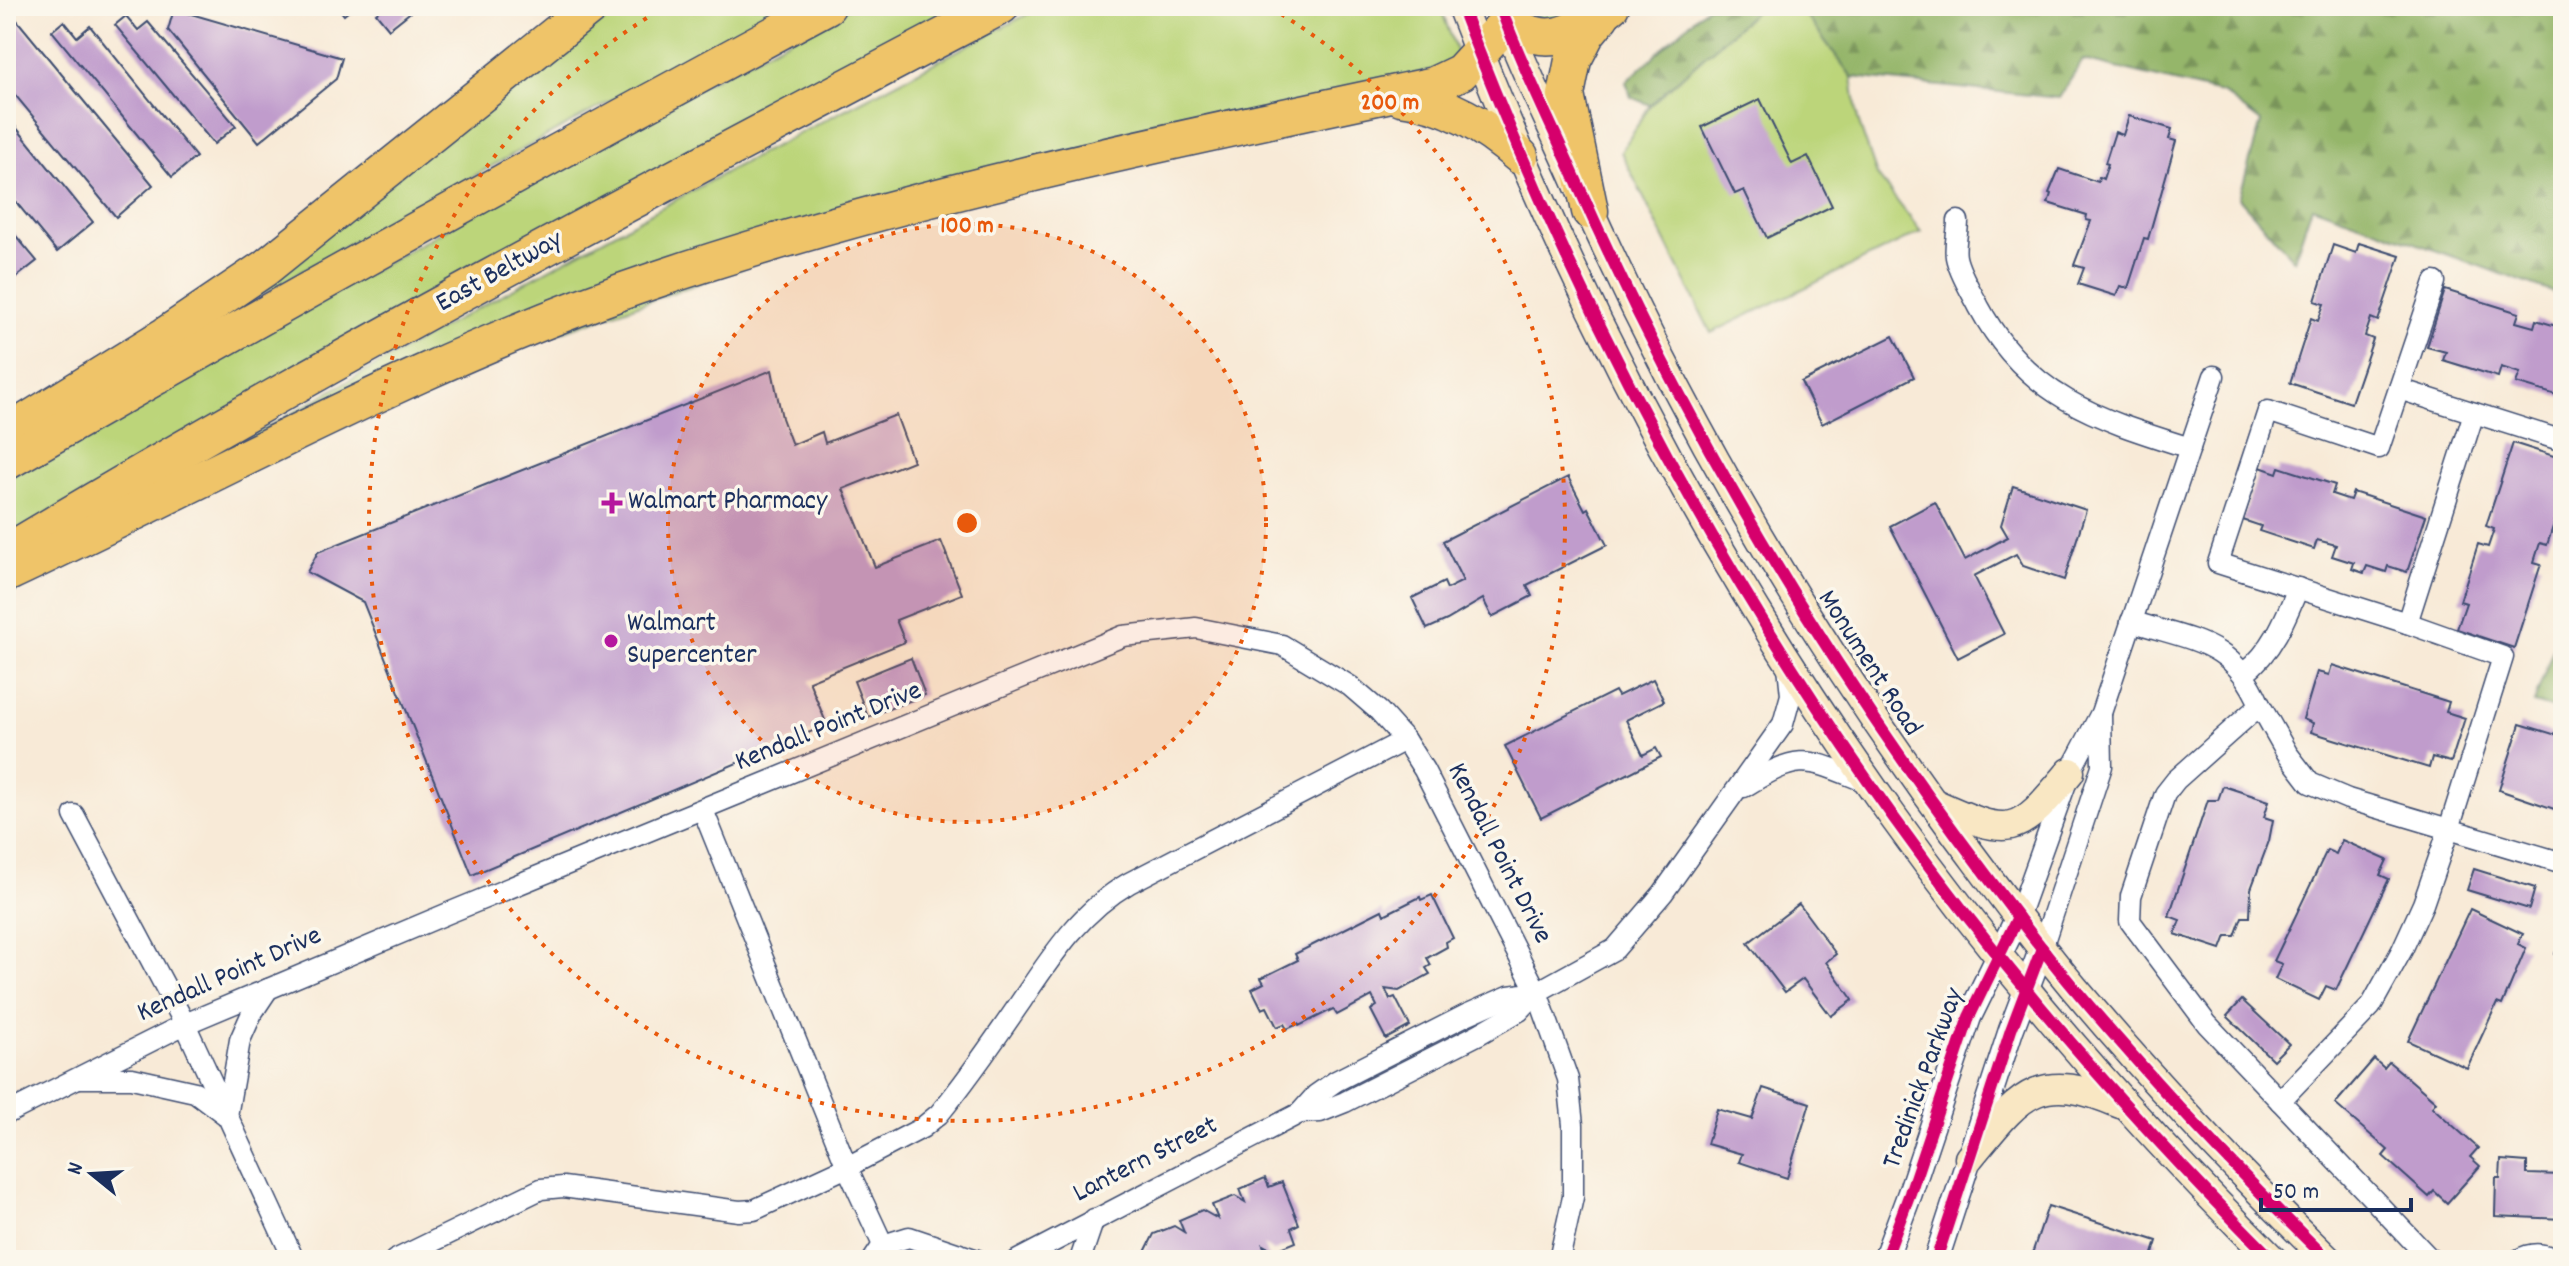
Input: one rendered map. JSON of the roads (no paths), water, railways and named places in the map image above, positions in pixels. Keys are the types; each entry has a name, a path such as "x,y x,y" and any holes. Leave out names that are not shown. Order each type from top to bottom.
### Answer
{"highway":[{"path":"6,434 166,335 265,268 591,6"},
{"path":"6,462 475,196 827,6"},
{"name":"East Beltway","path":"6,553 292,388 670,180 1001,6"},
{"path":"6,574 476,349 657,279 816,229 960,193 1434,85 1461,72 1479,54 1503,15 1538,36 1559,36 1582,27 1608,8"},
{"path":"1590,211 1566,95 1573,60 1587,33 1608,8"},
{"path":"1387,95 1447,107 1499,138 1520,156"}],"main road":[{"path":"1461,6 1520,156 1652,430 1787,658 1921,855 1999,955 2125,1106 2273,1260"},
{"name":"Monument Road","path":"1503,15 1590,211 1670,377 1728,484 1801,606 1932,802 2042,948 2171,1100 2328,1260"},
{"path":"1932,802 1979,823 2001,827 2019,824 2040,808 2070,772"},
{"path":"1969,1158 2015,1104 2042,1089 2060,1086 2078,1089 2125,1106"}],"street":[{"path":"1958,221 1956,257 1994,334 2020,366 2055,395 2083,409 2117,425 2190,448"},
{"path":"2280,1101 2371,1006 2402,950 2423,904 2449,829 2503,657 2218,563 2268,411 2379,448 2435,282"},
{"name":"Tredinick Parkway","path":"1885,1260 1969,1017 2018,917 2070,772 2101,713 2214,376"},
{"path":"2399,389 2563,441"},
{"path":"2407,623 2474,413"},
{"path":"2244,673 2276,637 2298,588"},
{"path":"2131,621 2224,653 2244,673 2287,753 2310,783 2348,799 2563,863"},
{"name":"Kendall Point Drive","path":"6,1114 185,1024 1123,636 1196,628 1282,645 1350,686 1379,711 1405,740 1424,770 1537,992 1568,1079 1573,1125 1573,1197 1559,1260"},
{"name":"Lantern Street","path":"1018,1260 1300,1113 1316,1095 1336,1081 1466,1015 1509,996 1537,992 1615,949 1663,893 1783,724 1791,695 1787,658"},
{"path":"2260,705 2176,780 2165,794 2131,896 2130,921 2207,1024 2431,1260"},
{"name":"Tredinick Parkway","path":"1936,1260 2102,766 2101,713"},
{"path":"395,1260 541,1189 563,1187 739,1211 770,1205 847,1167 922,1128 939,1114 1050,958 1077,923 1098,903 1129,883 1405,740"},
{"path":"1731,796 1787,763 1806,760 1871,784"},
{"path":"703,810 847,1167 878,1252 909,1237 977,1260"},
{"path":"74,815 185,1024 294,1260"},
{"path":"227,1116 240,1040 252,1013 268,989"},
{"path":"76,1078 132,1078 195,1092 227,1116"},
{"path":"1080,1260 1094,1219"},
{"path":"2518,1260 2545,1254 2557,1260"}],"place":[{"name":"Walmart Pharmacy","path":"612,503"},
{"name":"Walmart Supercenter","path":"611,641"}]}
